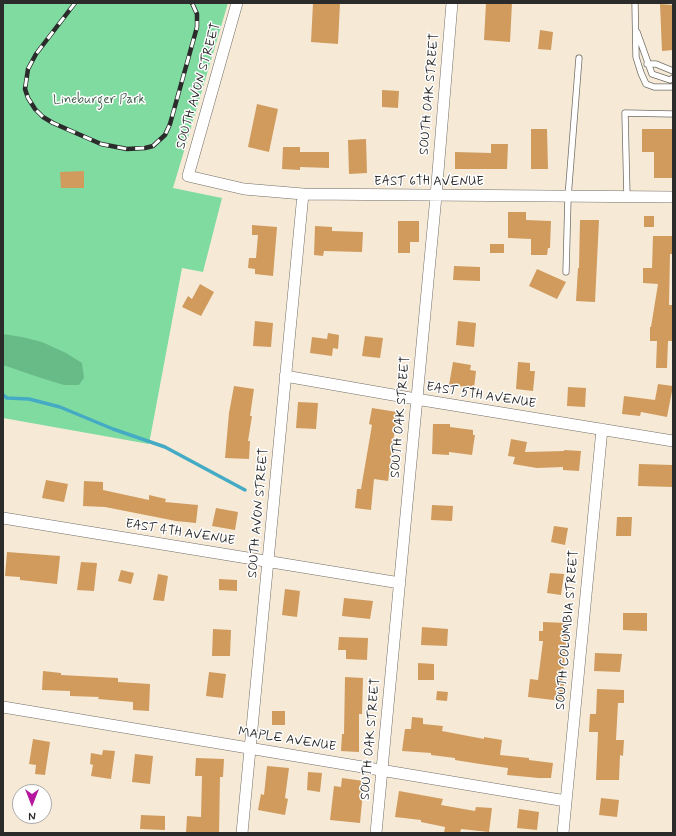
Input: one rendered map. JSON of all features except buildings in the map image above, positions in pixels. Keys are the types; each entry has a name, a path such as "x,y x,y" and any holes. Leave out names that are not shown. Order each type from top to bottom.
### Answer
{"street":[{"name":"SOUTH AVON STREET","path":"188,176 237,3"},
{"name":"SOUTH OAK STREET","path":"376,833 436,196 452,3"},
{"name":"EAST 6TH AVENUE","path":"188,176 244,189 303,194 673,197"},
{"name":"SOUTH AVON STREET","path":"242,833 303,194"},
{"name":"EAST 5TH AVENUE","path":"285,376 602,430 673,440"},
{"name":"SOUTH COLUMBIA STREET","path":"563,833 602,430"},
{"name":"EAST 4TH AVENUE","path":"3,518 400,583"},
{"name":"MAPLE AVENUE","path":"3,707 566,801"}],"lane":[{"path":"635,3 636,57 641,73 646,84 654,87 673,87"},
{"path":"636,28 644,48 647,64 652,74 670,80 673,78"},
{"path":"566,272 568,197 579,58"},
{"path":"647,64 656,64 673,71"},
{"path":"627,197 625,113 673,114"}],"green space":[{"name":"Lineburger Park","path":"3,3 228,3 173,188 222,198 203,272 182,268 149,444 3,418"},
{"path":"3,334 42,342 66,353 82,363 84,378 79,385 64,385 3,365"}],"waterway":[{"path":"3,395 7,398 29,399 60,407 113,429 165,447 245,490"}],"railway":[{"path":"75,3 36,54 28,69 25,89 28,98 35,109 43,117 53,123 101,144 127,149 153,146 165,135 170,124 197,27 197,14 192,3"}]}
